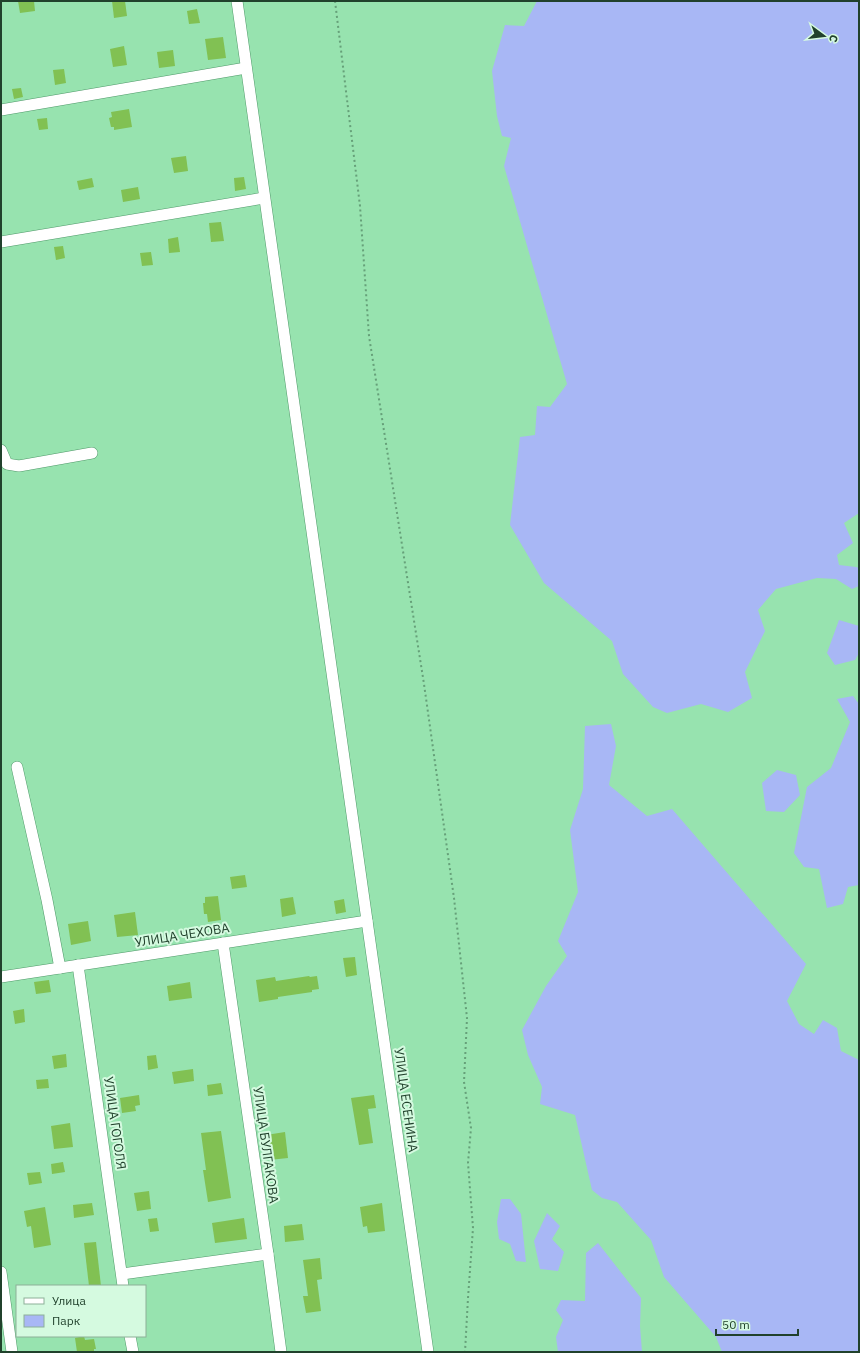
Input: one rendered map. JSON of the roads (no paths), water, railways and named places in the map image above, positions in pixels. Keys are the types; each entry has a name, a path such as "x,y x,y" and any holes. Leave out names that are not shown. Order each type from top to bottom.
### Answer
{"street":[{"name":"УЛИЦА ЕСЕНИНА","path":"237,1 428,1352"},
{"path":"1,110 246,68"},
{"path":"1,242 264,198"},
{"path":"1,450 7,464 19,466 92,453"},
{"path":"17,767 47,900 60,968"},
{"name":"УЛИЦА ЧЕХОВА","path":"1,977 367,921"},
{"name":"УЛИЦА БУЛГАКОВА","path":"223,943 281,1352"},
{"name":"УЛИЦА ГОГОЛЯ","path":"78,965 123,1285"},
{"path":"122,1274 268,1254"},
{"path":"1,1272 2,1293 12,1352"},
{"path":"130,1337 133,1352"}]}
